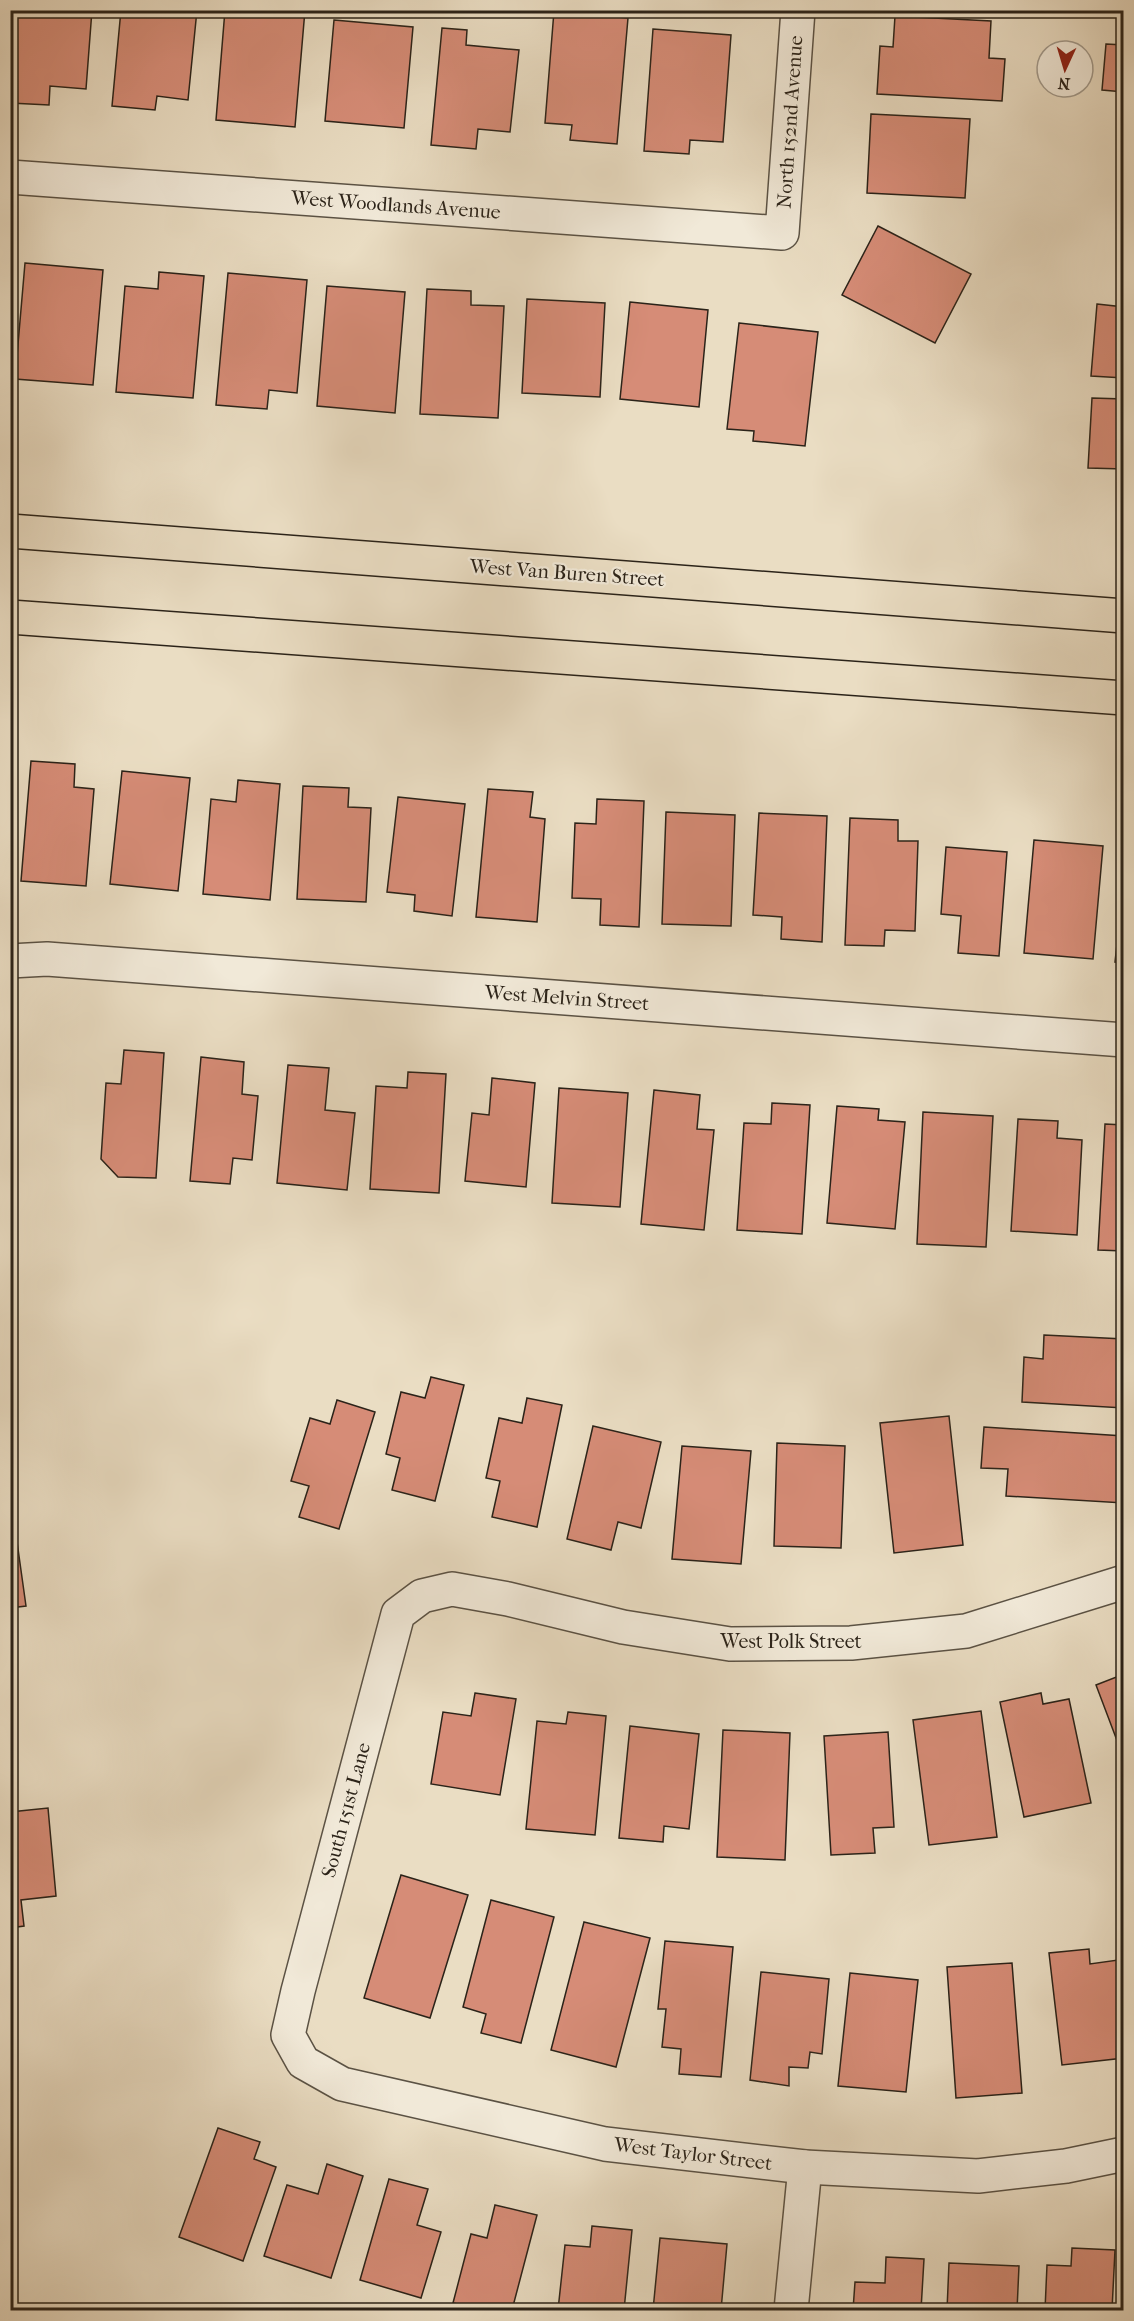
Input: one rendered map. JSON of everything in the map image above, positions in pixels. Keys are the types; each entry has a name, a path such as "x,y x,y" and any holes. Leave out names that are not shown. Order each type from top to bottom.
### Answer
{"main road":[{"name":"West Van Buren Street","path":"10,531 1124,616"},
{"path":"10,617 1124,698"}],"street":[{"name":"North 152nd Avenue","path":"782,233 798,10"},
{"name":"West Woodlands Avenue","path":"10,177 782,233"},
{"name":"West Melvin Street","path":"10,961 47,959 1124,1040"},
{"name":"West Polk Street","path":"422,1596 452,1589 508,1599 623,1628 730,1644 851,1643 966,1631 1124,1582"},
{"name":"South 151st Lane","path":"288,2035 398,1614 422,1596"},
{"name":"West Taylor Street","path":"288,2035 303,2062 342,2084 605,2144 805,2167 978,2176 1066,2166 1124,2154"},
{"path":"791,2310 805,2167"}],"building":[{"path":"12,10 92,10 86,89 50,86 49,105 10,103"},
{"path":"121,10 197,10 188,100 157,96 155,110 112,106"},
{"path":"225,10 305,10 295,127 216,120"},
{"path":"554,11 628,18 617,144 570,140 572,125 545,123"},
{"path":"895,16 991,21 989,58 1005,59 1002,101 877,94 880,46 893,47"},
{"path":"334,20 413,27 404,128 325,121"},
{"path":"442,28 467,30 466,45 519,50 510,132 478,129 476,149 431,145"},
{"path":"653,29 731,35 723,142 690,140 689,154 644,151"},
{"path":"1106,44 1124,45 1124,92 1102,90"},
{"path":"871,114 970,119 965,198 867,193"},
{"path":"878,226 971,274 935,343 842,295"},
{"path":"25,263 103,270 93,385 15,379"},
{"path":"159,272 204,276 193,398 116,392 125,286 158,289"},
{"path":"228,273 307,280 297,393 269,390 267,409 216,405"},
{"path":"327,286 405,292 395,413 317,406"},
{"path":"427,289 471,291 471,305 504,306 498,418 420,414"},
{"path":"527,299 605,303 600,397 522,393"},
{"path":"630,302 708,310 699,407 620,399"},
{"path":"1097,304 1124,307 1124,378 1091,376"},
{"path":"739,323 818,332 805,446 753,441 754,431 727,429"},
{"path":"1092,398 1124,399 1124,469 1088,468"},
{"path":"31,761 75,764 74,787 94,789 86,886 21,881"},
{"path":"122,771 190,778 178,891 110,884"},
{"path":"238,780 280,784 270,900 203,894 211,799 236,802"},
{"path":"303,786 349,788 348,807 371,808 366,902 297,899"},
{"path":"488,789 533,792 530,817 545,819 537,922 476,917"},
{"path":"398,797 465,804 452,916 414,911 415,895 387,892"},
{"path":"597,799 644,801 639,927 600,925 601,899 572,898 575,823 596,824"},
{"path":"666,812 735,815 731,926 662,924"},
{"path":"759,813 827,816 822,942 781,939 782,917 753,915"},
{"path":"850,818 898,820 898,841 918,841 915,931 885,930 884,946 845,945"},
{"path":"1034,840 1103,846 1093,959 1024,953"},
{"path":"946,847 1007,852 999,956 958,953 961,916 941,914"},
{"path":"1124,882 1124,963 1115,962"},
{"path":"124,1050 164,1053 156,1178 118,1177 101,1159 106,1083 121,1084"},
{"path":"201,1057 244,1062 242,1094 258,1096 252,1160 233,1158 230,1184 190,1181"},
{"path":"288,1065 329,1068 325,1110 355,1113 347,1190 277,1183"},
{"path":"408,1072 446,1074 439,1193 370,1189 376,1086 407,1088"},
{"path":"492,1078 535,1083 526,1187 465,1181 472,1113 489,1115"},
{"path":"559,1088 628,1093 620,1207 552,1203"},
{"path":"654,1090 700,1095 697,1129 714,1130 704,1230 641,1224"},
{"path":"772,1103 810,1105 802,1234 737,1230 744,1123 771,1124"},
{"path":"837,1106 879,1109 878,1120 905,1122 895,1229 827,1223"},
{"path":"923,1112 993,1116 986,1247 917,1244"},
{"path":"1018,1119 1058,1121 1057,1138 1082,1140 1077,1235 1011,1231"},
{"path":"1105,1124 1124,1125 1124,1251 1098,1250"},
{"path":"1044,1335 1124,1339 1124,1408 1022,1402 1024,1357 1043,1359"},
{"path":"431,1377 464,1385 435,1501 392,1490 400,1458 386,1454 401,1392 425,1398"},
{"path":"527,1398 562,1405 537,1527 492,1517 500,1481 486,1478 499,1418 522,1423"},
{"path":"337,1400 375,1412 339,1529 299,1517 309,1486 291,1481 310,1418 330,1424"},
{"path":"949,1416 963,1545 894,1553 880,1423"},
{"path":"593,1426 661,1442 641,1528 618,1522 611,1550 567,1539"},
{"path":"984,1427 1124,1436 1124,1503 1006,1496 1008,1469 981,1468"},
{"path":"777,1443 845,1446 841,1548 774,1546"},
{"path":"682,1446 751,1451 741,1564 672,1559"},
{"path":"10,1506 12,1506 26,1606 10,1608"},
{"path":"1124,1674 1124,1759 1096,1685"},
{"path":"475,1693 516,1699 500,1795 431,1784 443,1712 471,1716"},
{"path":"1041,1693 1043,1704 1069,1699 1091,1803 1024,1817 1000,1702"},
{"path":"981,1711 997,1837 929,1845 913,1720"},
{"path":"568,1712 606,1716 595,1835 526,1829 537,1721 566,1724"},
{"path":"630,1726 699,1734 689,1829 664,1826 663,1842 619,1838"},
{"path":"723,1730 790,1733 785,1860 717,1857"},
{"path":"888,1732 894,1827 873,1828 875,1853 831,1855 824,1736"},
{"path":"48,1808 56,1896 21,1900 24,1926 10,1928 10,1812"},
{"path":"401,1875 468,1895 430,2018 364,1998"},
{"path":"491,1900 554,1917 521,2043 481,2033 486,2014 463,2007"},
{"path":"584,1922 650,1938 616,2067 551,2050"},
{"path":"665,1941 733,1947 721,2077 679,2074 681,2049 662,2047 666,2009 658,2009"},
{"path":"1089,1949 1090,1964 1118,1960 1124,2007 1124,2058 1062,2065 1049,1953"},
{"path":"1012,1963 1022,2093 956,2098 947,1967"},
{"path":"761,1972 829,1979 822,2054 810,2052 808,2068 789,2067 789,2086 750,2080"},
{"path":"850,1973 918,1980 906,2092 838,2086"},
{"path":"218,2128 260,2142 254,2159 276,2167 243,2261 179,2237"},
{"path":"327,2164 363,2176 331,2278 264,2256 287,2185 318,2194"},
{"path":"389,2179 428,2189 417,2225 441,2232 421,2298 360,2280"},
{"path":"495,2205 537,2215 512,2310 485,2310 453,2303 471,2234 487,2238"},
{"path":"592,2226 632,2230 624,2310 558,2310 565,2245 590,2247"},
{"path":"660,2238 727,2244 721,2310 653,2310"},
{"path":"1072,2248 1115,2250 1112,2310 1045,2310 1047,2265 1071,2266"},
{"path":"886,2257 924,2259 921,2310 853,2310 855,2282 885,2283"},
{"path":"949,2263 1019,2266 1017,2310 947,2310"}]}
